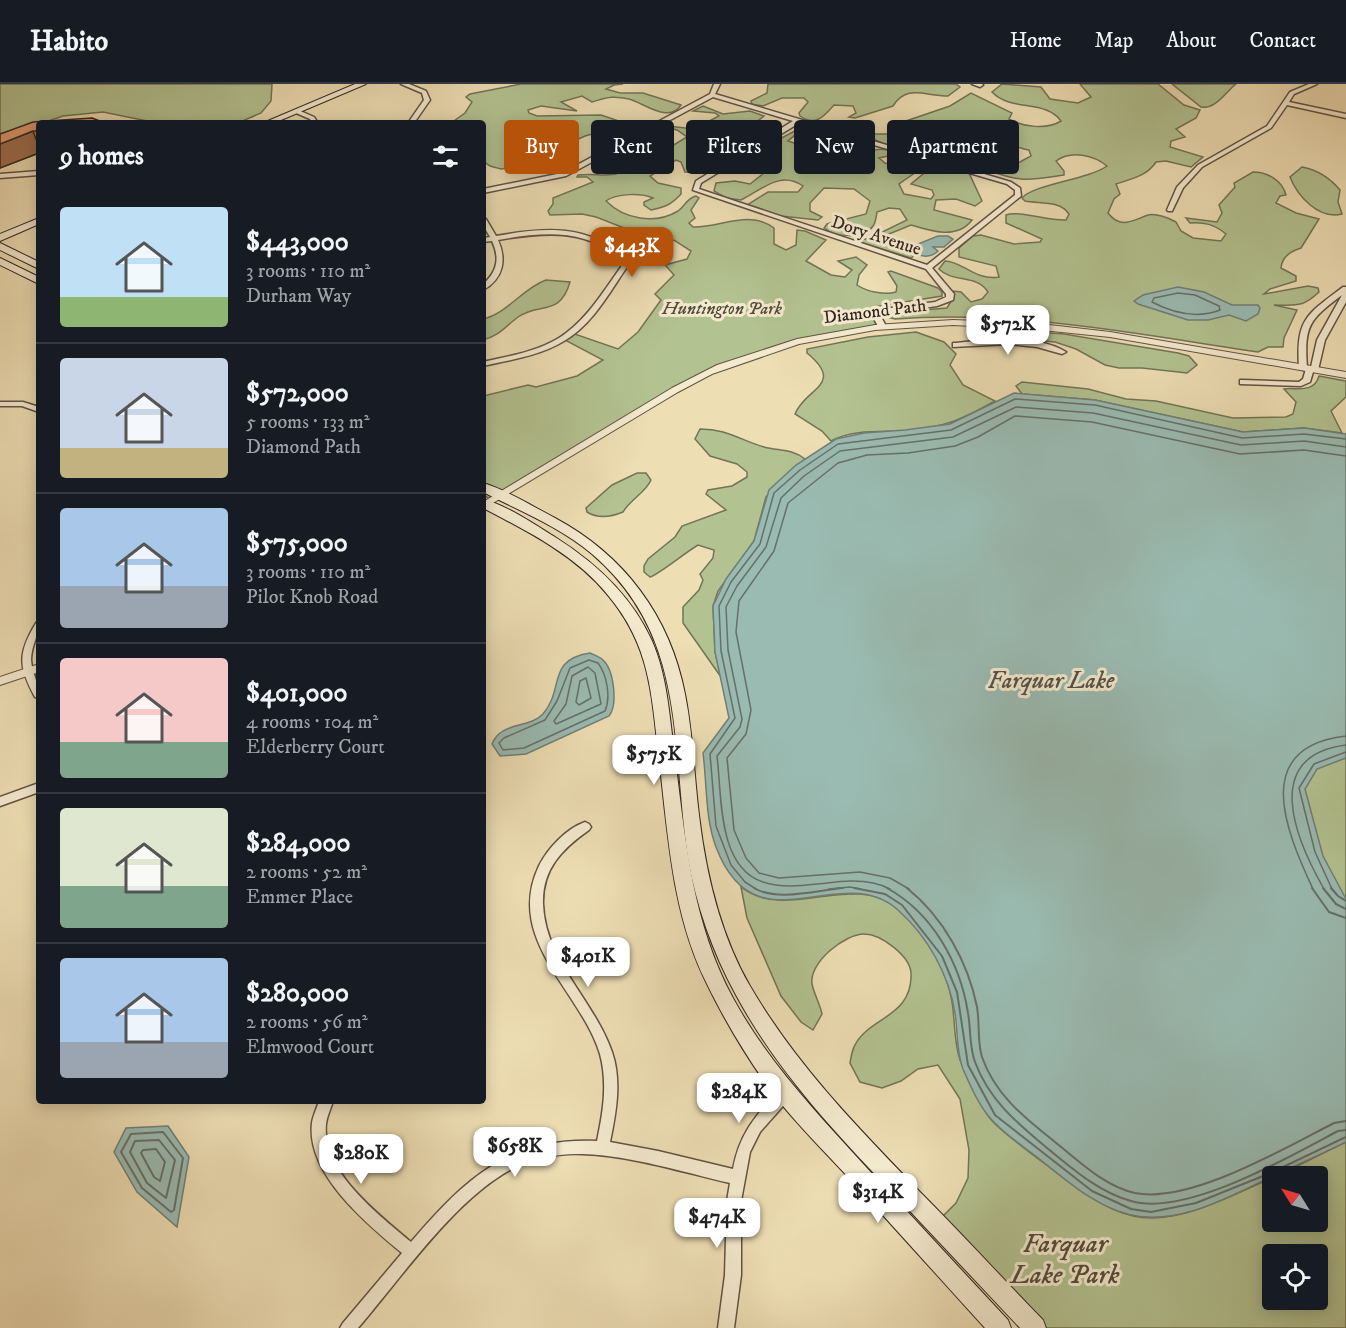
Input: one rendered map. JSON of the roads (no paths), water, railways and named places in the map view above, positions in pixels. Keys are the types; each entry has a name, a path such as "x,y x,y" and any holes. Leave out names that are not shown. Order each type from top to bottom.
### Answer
{"main road":[{"path":"283,120 362,84"},
{"path":"275,120 298,112"},
{"path":"0,238 36,222"},
{"path":"0,246 36,264"},
{"path":"0,261 36,279"},
{"path":"488,502 565,529 592,547 626,579 654,617 667,645 676,674 694,835 706,899 741,988 799,1075 822,1104 1035,1328"},
{"path":"488,502 579,558 614,592 641,632 656,671 681,872 692,920 712,976 728,1007 785,1093 1000,1328"},
{"path":"785,1093 799,1075"}],"street":[{"path":"404,84 424,92 427,100 413,120"},
{"path":"415,88 429,84"},
{"path":"486,190 564,175 712,95 717,84"},
{"path":"1170,210 1180,187 1200,166 1269,127 1284,103 1296,91 1314,84"},
{"path":"712,95 794,120"},
{"path":"1284,103 1346,116"},
{"path":"298,112 313,120"},
{"name":"Dory Avenue","path":"794,123 698,182 696,190 928,268 950,294 950,298 937,304 879,312 877,317 882,326"},
{"path":"875,144 1009,183 1018,189 1018,196 928,268"},
{"path":"0,176 36,173"},
{"path":"486,224 502,254 502,265 495,277 486,285"},
{"path":"486,240 535,232 564,232 614,247 626,260 624,267 582,323 570,334 535,350 486,363"},
{"path":"1309,369 1301,345 1302,329 1306,321 1346,290"},
{"path":"1243,382 1301,384 1308,380 1309,369 1321,340 1346,295"},
{"name":"Diamond Path","path":"488,502 674,391 718,368 797,342 882,326 930,322 991,322 1079,330 1346,375"},
{"path":"991,322 997,342"},
{"path":"956,345 997,342 1043,346 1062,352"},
{"path":"0,404 36,408"},
{"path":"0,681 34,670 25,650 36,630"},
{"path":"0,802 36,788"},
{"path":"585,827 563,841 551,853 543,866 537,902 543,939 606,1051 612,1092 602,1148"},
{"path":"726,1328 734,1275 734,1201 743,1151 756,1127 785,1093"},
{"path":"325,1104 321,1112 321,1134 331,1170 342,1188 356,1203 412,1252"},
{"path":"348,1328 465,1192 501,1166 520,1158 561,1147 602,1148 737,1177"}],"water":[{"path":"938,236 948,236 953,239 944,247 933,247 938,251 929,256 912,252 913,246"},
{"path":"1178,287 1204,292 1232,305 1258,305 1260,308 1258,314 1246,321 1229,315 1208,320 1188,320 1134,301 1143,295"},
{"name":"Farquar Lake","path":"1014,393 1095,400 1243,432 1304,428 1346,434 1346,758 1317,769 1305,789 1323,856 1346,899 1346,1142 1295,1166 1262,1166 1262,1182 1223,1200 1187,1213 1150,1217 1131,1215 1107,1207 1073,1185 991,1119 979,1102 963,1069 952,999 942,971 928,945 899,911 876,897 852,893 776,900 753,894 733,878 712,836 703,753 729,718 715,652 713,606 726,579 754,541 769,490 796,465 836,439 864,433 950,424"},
{"path":"590,653 603,660 610,671 614,696 609,716 526,754 500,756 492,744 496,737 508,728 530,722 543,714 550,704 558,676 567,662"},
{"path":"168,1126 189,1157 177,1227 137,1192 114,1152 126,1128"}],"park label":[{"name":"Huntington Park","path":"722,309"},
{"name":"Farquar Lake Park","path":"1065,1260"}]}
